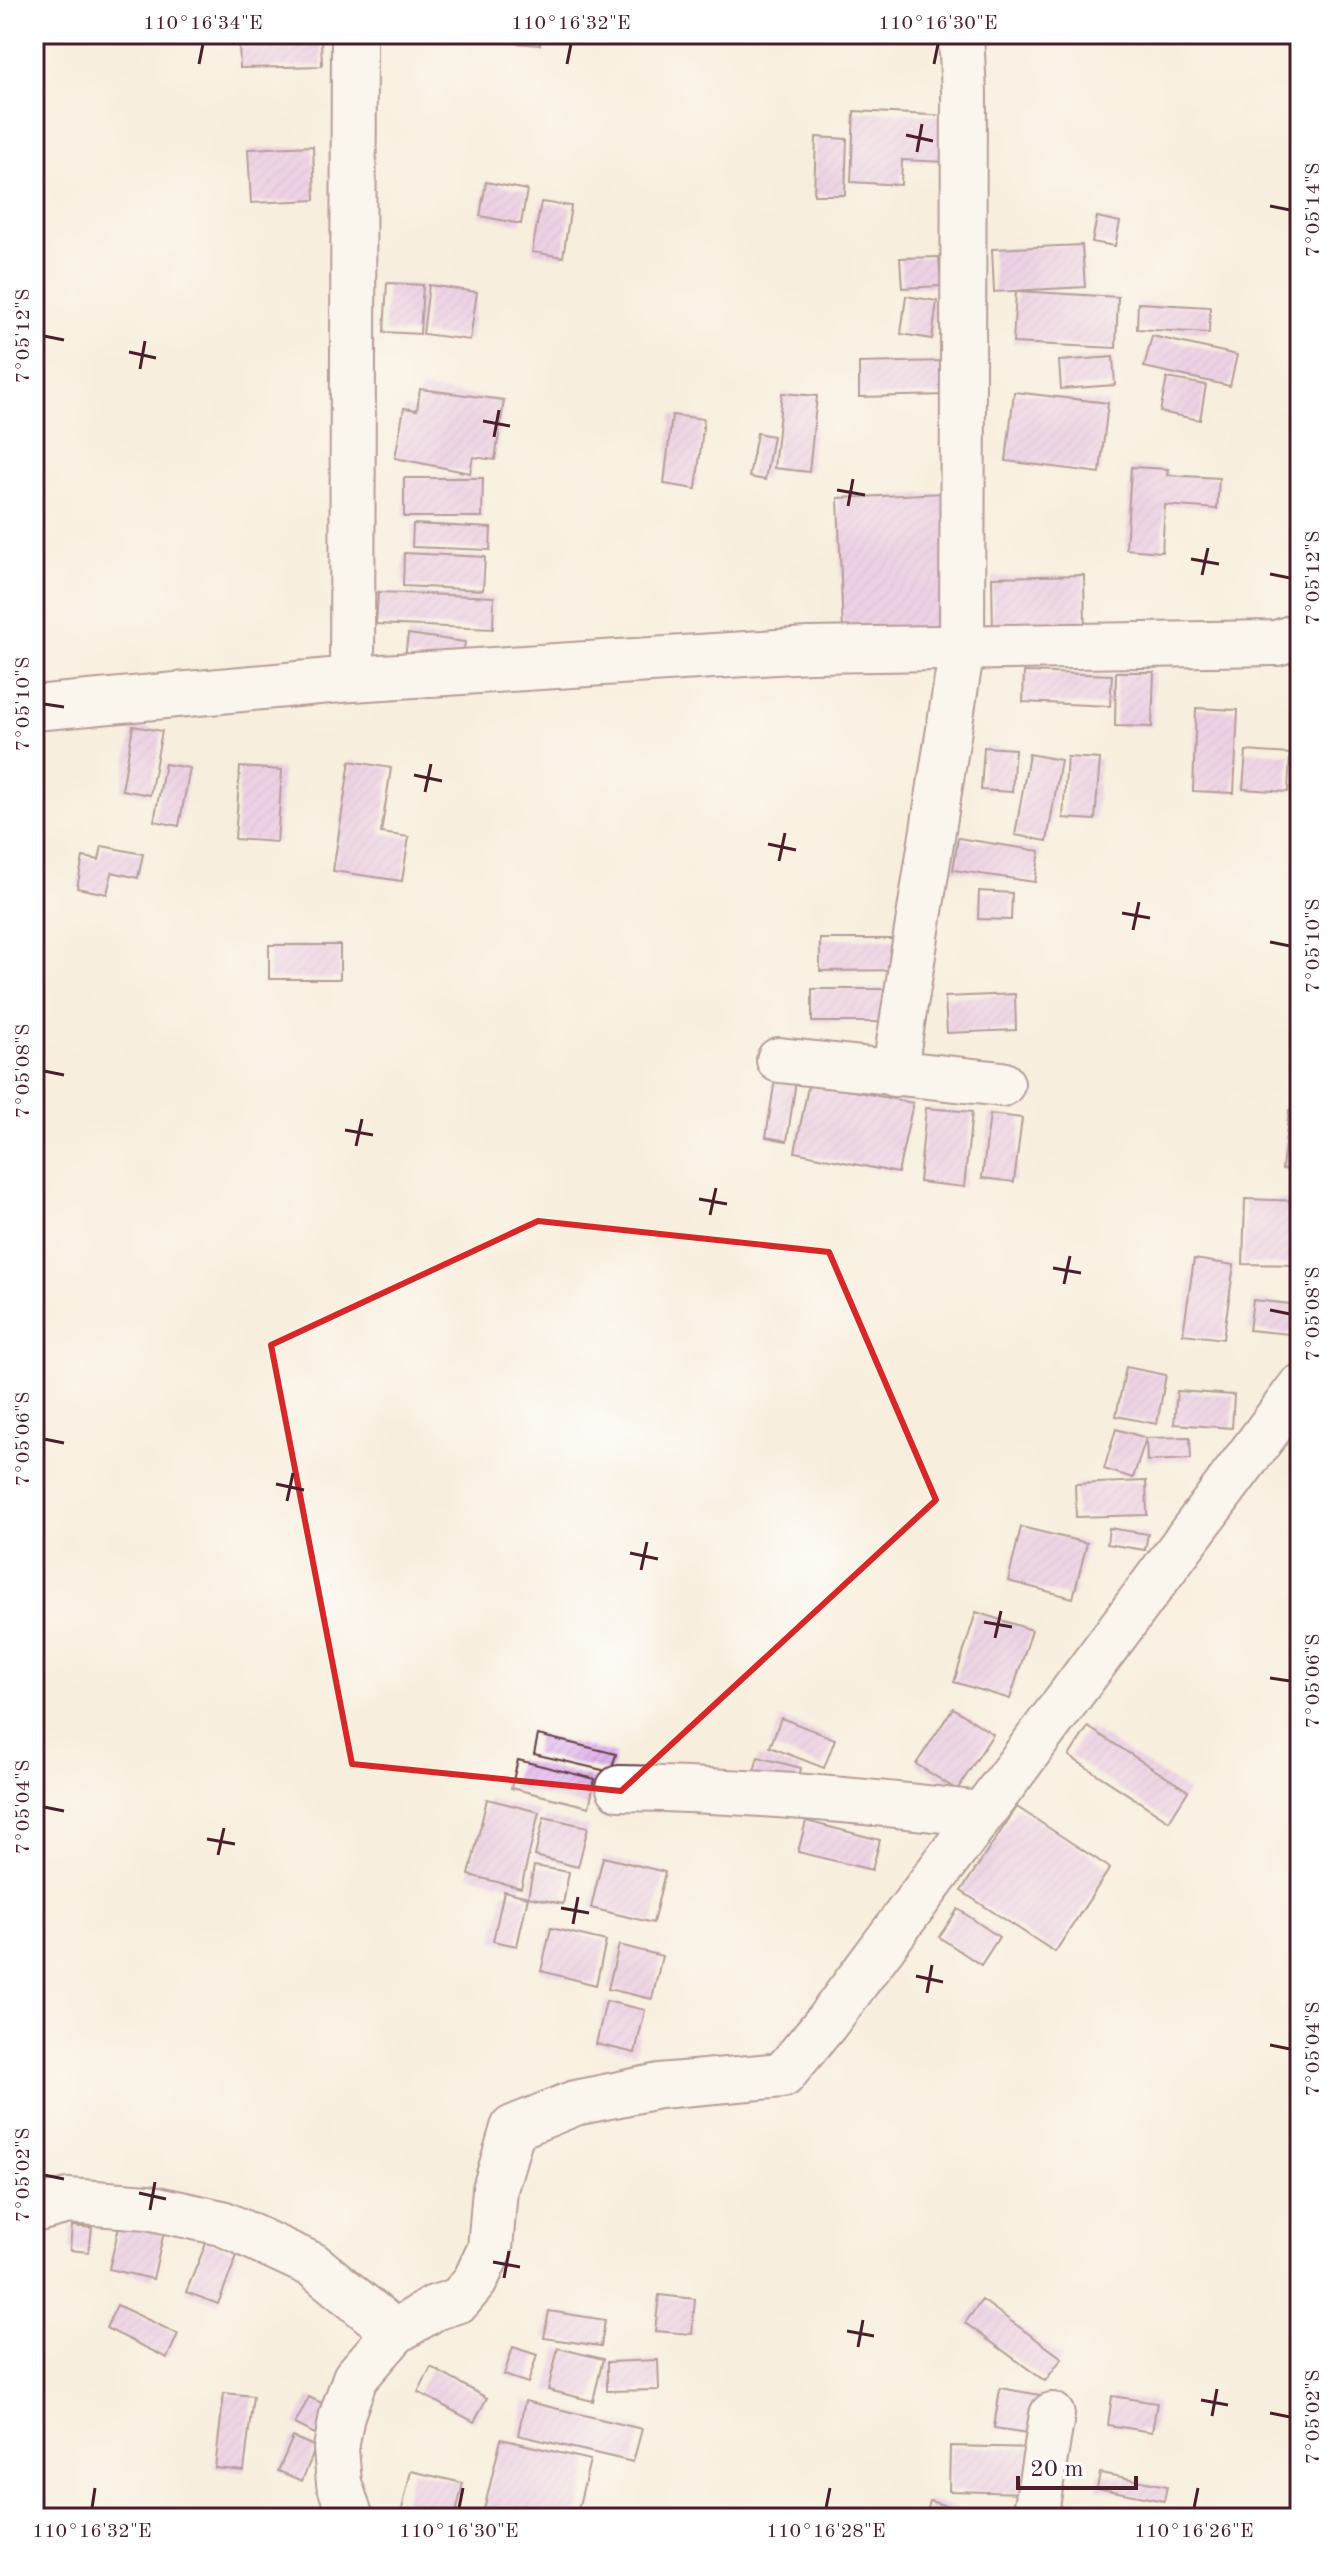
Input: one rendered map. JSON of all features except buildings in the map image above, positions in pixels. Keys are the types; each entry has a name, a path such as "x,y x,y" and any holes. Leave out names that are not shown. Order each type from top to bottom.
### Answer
{"street":[{"path":"352,679 354,34"},
{"path":"894,1074 962,648 964,93 961,34"},
{"path":"34,708 352,679 808,650 1277,643 1300,635"},
{"path":"779,1060 1002,1084"},
{"path":"351,2518 339,2483 336,2449 342,2415 355,2378 395,2332 434,2308 459,2300 475,2281 490,2249 495,2189 513,2128 575,2103 659,2086 783,2075 826,2023 1300,1387"},
{"path":"619,1788 818,1796 980,1814"},
{"path":"34,2210 68,2201 148,2207 222,2223 313,2265 395,2332"},
{"path":"1035,2518 1052,2415"}],"highlighted area":[{"path":"538,1221 829,1252 936,1500 621,1791 352,1764 271,1345"}]}
